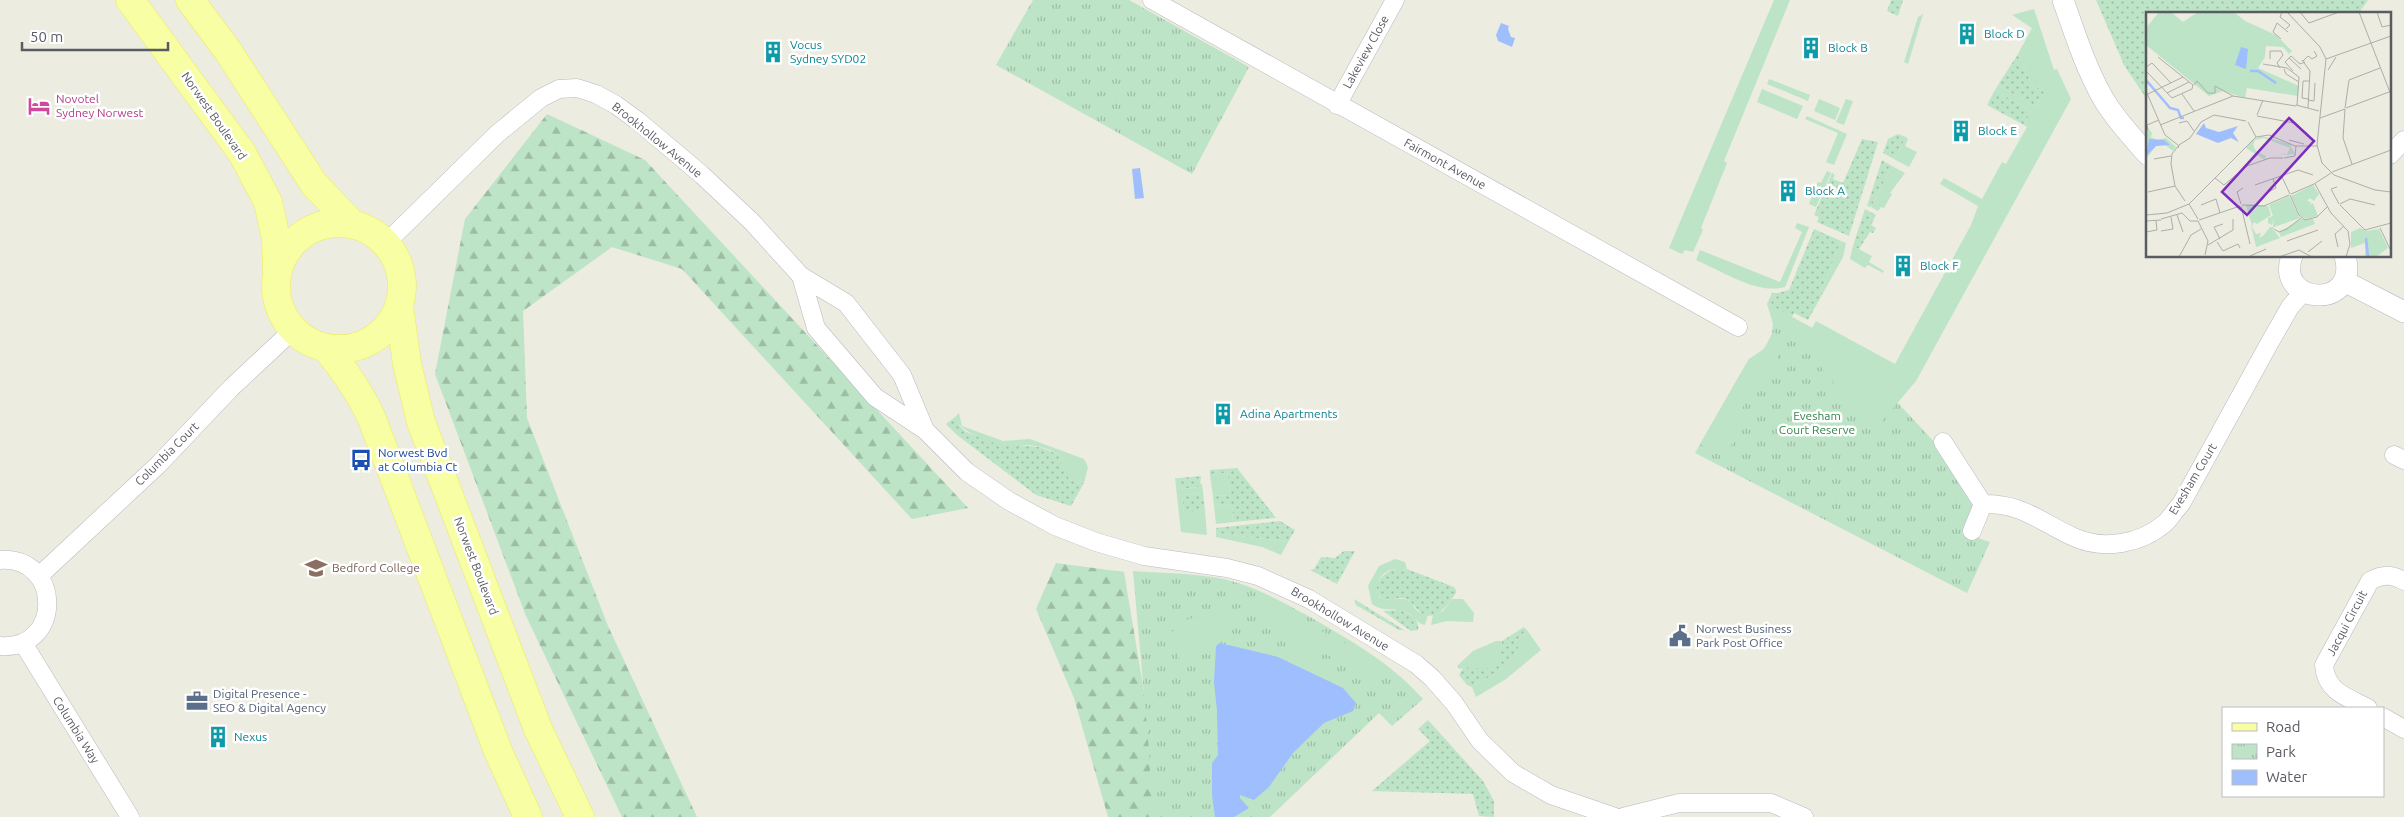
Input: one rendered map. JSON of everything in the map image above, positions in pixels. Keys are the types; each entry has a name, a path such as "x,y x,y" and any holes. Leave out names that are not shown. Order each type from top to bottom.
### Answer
{"main road":[{"path":"190,0 228,51 314,184 352,224"},
{"name":"Norwest Boulevard","path":"131,3 222,124 246,161 268,202 273,220 277,272"},
{"path":"334,222 352,224 371,231 393,254 399,270 401,292 399,306 389,325 366,344 351,348 326,348 305,340 293,330 283,315 276,293 277,272 290,247 307,232 334,222"},
{"name":"Norwest Boulevard","path":"399,306 407,364 422,422 538,729 580,817"},
{"path":"326,348 352,381 372,419 498,751 528,817"}],"street":[{"name":"Fairmont Avenue","path":"1153,0 1738,327"},
{"name":"Lakeview Close","path":"1338,105 1395,0"},
{"path":"2063,0 2087,65 2104,100 2146,152"},
{"name":"Brookhollow Avenue","path":"385,244 520,113 541,98 559,89 577,88 596,94 616,105 688,163 752,222 800,276 846,303 902,375 925,430"},
{"path":"2392,153 2404,140"},
{"path":"2292,258 2289,269 2291,278 2303,292 2321,296 2338,288 2344,280 2347,272 2345,258"},
{"name":"Brookhollow Avenue","path":"800,276 816,328 875,397 925,430 967,472 1009,501 1055,526 1096,542 1144,556 1227,568 1258,576 1309,599 1416,664 1432,678 1454,703 1480,741 1513,773 1551,795 1615,817"},
{"path":"2344,280 2404,312"},
{"name":"Evesham Court","path":"1983,504 2017,509 2077,538 2094,544 2113,544 2150,534 2165,524 2181,504 2290,307 2303,292"},
{"name":"Columbia Court","path":"38,576 158,465 232,388 293,330"},
{"path":"1943,442 1983,504 1972,531"},
{"path":"0,560 22,563 38,576 48,597 47,613 36,634 23,643 0,646"},
{"name":"Jacqui Circuit","path":"2366,707 2332,688 2325,677 2324,665 2370,581 2380,576 2392,575 2404,581"},
{"name":"Columbia Way","path":"23,643 130,817"},
{"path":"2384,718 2404,729"},
{"path":"1623,817 1679,803 1771,803 1804,817"}],"green space":[{"path":"1033,0 1129,0 1249,67 1192,174 996,65"},
{"path":"1774,0 1790,0 1724,161 1727,163 1701,228 1703,230 1693,252 1685,250 1682,254 1669,248"},
{"path":"1891,0 1903,0 1898,16 1887,11"},
{"path":"2096,0 2368,0 2359,12 2146,12 2146,98 2124,65"},
{"path":"2034,9 2054,70 2057,69 2071,99 1916,381 1878,426 1861,417 1845,414 1833,387 1835,386 1832,380 1830,381 1811,351 1793,336 1791,332 1773,323 1767,304 1812,328 1816,321 1895,364 1971,225 1978,206 1940,184 1944,178 1982,199 2002,162 2006,164 2027,127 2024,125 2031,111 1995,90 1998,85 2035,107 2045,91 2041,87 2034,89 2018,54 2032,28 2012,15"},
{"path":"1923,14 1908,64 1904,62 1918,17"},
{"path":"2018,54 2034,89 2041,87 2045,91 2035,107 1998,85"},
{"path":"1769,79 1810,95 1808,101 1767,84"},
{"path":"1762,89 1803,106 1797,119 1757,102"},
{"path":"1995,90 2031,111 2024,125 1987,105"},
{"path":"1819,99 1840,108 1835,120 1814,111"},
{"path":"1846,99 1853,101 1844,125 1836,122"},
{"path":"547,114 645,160 968,508 912,519 682,269 612,247 523,311 527,418 608,626 697,817 622,817 526,616 435,374 465,219"},
{"path":"1807,116 1847,134 1834,165 1826,162 1838,133 1805,119"},
{"path":"1898,134 1906,137 1894,159 1883,153 1888,139"},
{"path":"1906,137 1908,139 1905,146 1917,152 1909,167 1894,159"},
{"path":"1862,139 1878,142 1849,236 1817,222 1819,217 1814,215 1832,173 1835,175 1833,179 1843,183"},
{"path":"1882,160 1892,166 1871,207 1867,206"},
{"path":"1892,166 1905,173 1890,193 1892,194 1884,208 1881,207 1878,211 1871,207"},
{"path":"1827,171 1831,173 1816,207 1809,204 1818,182 1821,183"},
{"path":"1865,209 1876,215 1871,225 1876,228 1873,233 1870,232 1859,249 1853,246"},
{"path":"1797,223 1809,227 1785,287 1774,289 1751,285 1696,260 1700,250 1780,282 1802,232 1795,228"},
{"path":"1814,229 1841,241 1821,292 1823,293 1808,320 1794,313 1792,317 1767,304 1772,293 1789,290"},
{"path":"1841,241 1846,243 1843,257 1823,293 1821,292"},
{"path":"1853,246 1872,256 1869,262 1884,271 1883,273 1868,265 1865,268 1850,259"},
{"name":"Evesham Court Reserve","path":"1767,304 1886,367 1897,402 1936,444 1974,505 1962,533 1990,542 1967,593 1695,453 1749,359 1757,355 1768,343 1773,328 1771,312"},
{"path":"1773,332 1787,340 1774,364 1744,404 1727,459 1700,444 1749,359 1764,349"},
{"path":"959,413 962,426 1003,441 1030,439 1084,459 1088,467 1084,483 1068,478 1058,454 1036,446 994,443 977,437 963,428 958,423 955,417"},
{"path":"955,417 966,432 996,443 1039,447 1058,454 1069,478 1084,483 1071,506 1036,495 957,435 946,424"},
{"path":"1237,468 1276,518 1233,522 1232,505 1214,506 1213,496 1231,495 1227,473 1210,475 1210,470"},
{"path":"1227,473 1231,495 1213,496 1210,475"},
{"path":"1201,476 1200,487 1179,489 1179,478"},
{"path":"1175,478 1179,478 1179,489 1199,487 1199,484 1202,484 1203,493 1182,495 1184,512 1205,511 1207,535 1181,532"},
{"path":"1203,493 1205,511 1184,513 1182,495"},
{"path":"1232,505 1233,522 1216,524 1214,506"},
{"path":"1280,521 1295,530 1288,542 1216,533 1216,528"},
{"path":"1216,533 1288,542 1281,555 1262,547 1216,537"},
{"path":"1344,551 1355,551 1337,584 1310,570 1314,569 1321,557 1335,558"},
{"path":"1395,559 1405,562 1407,569 1384,573 1377,586 1379,597 1387,600 1404,599 1409,601 1421,613 1428,615 1425,625 1406,612 1376,607 1372,604 1368,586 1379,566"},
{"path":"1056,563 1124,572 1144,692 1174,817 1108,817 1074,698 1036,609"},
{"path":"1398,569 1404,571 1407,569 1454,587 1456,593 1441,611 1431,616 1420,612 1406,599 1384,599 1376,591 1379,581 1387,573"},
{"path":"1133,571 1225,579 1262,592 1310,617 1370,654 1398,674 1423,699 1392,726 1379,713 1270,817 1152,817 1149,750"},
{"path":"1354,599 1404,630 1399,630 1356,605"},
{"path":"1452,599 1463,599 1474,613 1473,622 1447,621 1431,625 1433,615 1443,611"},
{"path":"1256,600 1266,601 1365,654 1387,674 1374,684 1344,663 1288,640 1290,635 1274,622 1259,616 1245,618 1227,633 1215,647 1179,659 1170,634 1182,623 1186,620 1226,613"},
{"path":"1399,610 1410,614 1416,619 1418,630 1411,631 1383,611"},
{"path":"1524,627 1527,630 1515,642 1519,649 1510,662 1472,687 1467,685 1459,675 1463,668 1498,660 1502,641"},
{"path":"1527,630 1541,650 1506,679 1476,697 1472,687 1510,662 1519,649 1515,642"},
{"path":"1496,641 1502,641 1500,654 1493,667 1459,669 1457,666 1473,651"},
{"path":"1283,648 1328,669 1368,697 1356,703 1343,688 1278,657"},
{"path":"1428,720 1483,781 1494,801 1494,817 1479,816 1473,794 1372,791 1430,741 1418,729"}],"water":[{"path":"1501,23 1509,26 1508,29 1511,37 1515,38 1512,47 1498,41 1496,35"},
{"path":"1140,168 1144,198 1135,199 1132,169"},
{"path":"1220,643 1278,657 1343,688 1356,703 1353,711 1324,723 1293,753 1269,787 1254,800 1240,795 1240,798 1249,808 1234,817 1215,817 1212,795 1212,763 1218,755 1214,682 1216,646"}],"place":[{"name":"Block D","path":"1967,34"},
{"name":"Block B","path":"1811,48"},
{"name":"Vocus Sydney SYD02","path":"773,52"},
{"name":"Novotel Sydney Norwest","path":"39,106"},
{"name":"Block E","path":"1961,131"},
{"name":"Block A","path":"1788,191"},
{"name":"Block F","path":"1903,266"},
{"name":"Adina Apartments","path":"1223,414"},
{"name":"Norwest Bvd at Columbia Ct","path":"361,460"},
{"name":"Bedford College","path":"316,568"},
{"name":"Norwest Business Park Post Office","path":"1680,636"},
{"name":"Digital Presence - SEO & Digital Agency","path":"197,701"},
{"name":"Nexus","path":"218,737"}]}
